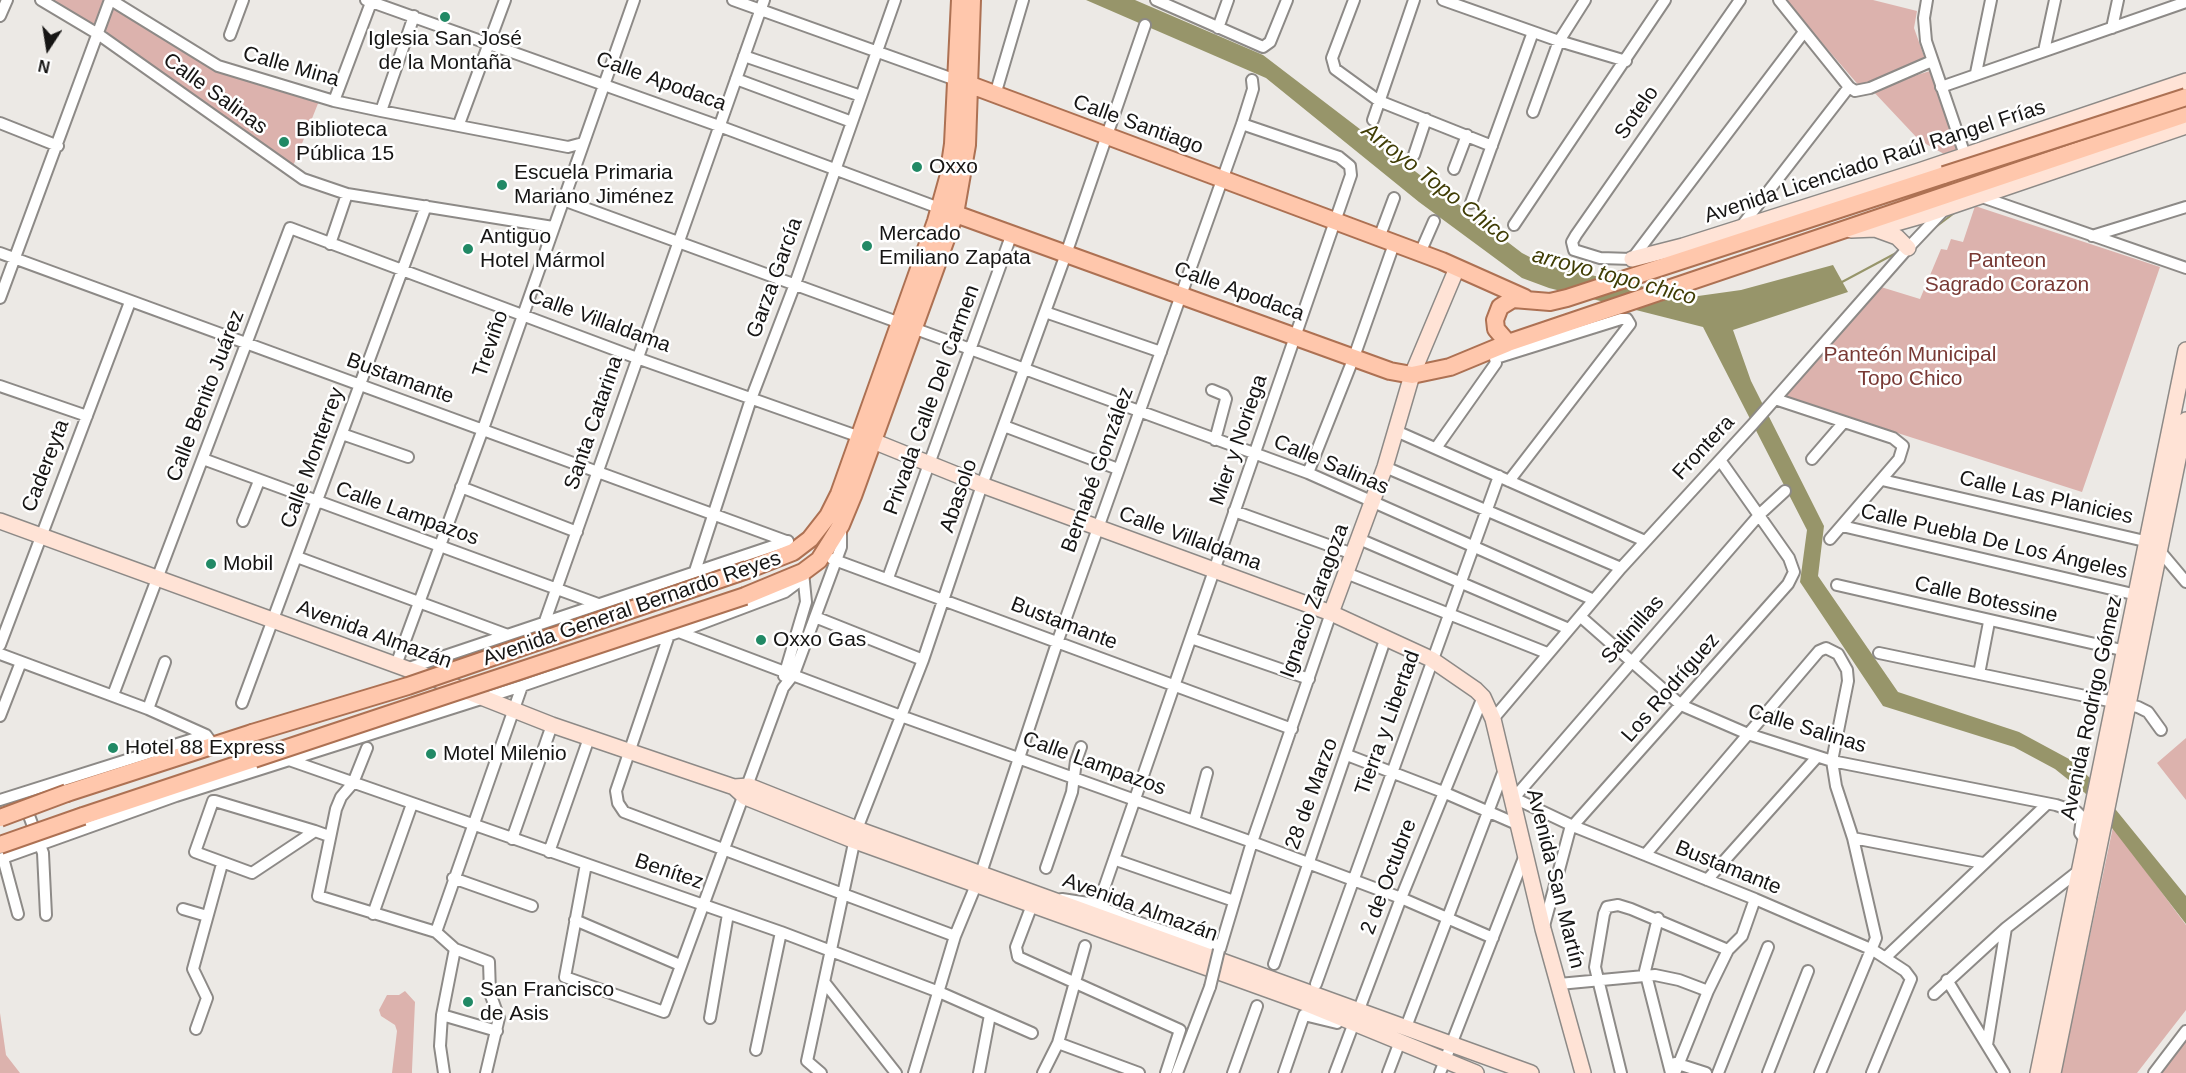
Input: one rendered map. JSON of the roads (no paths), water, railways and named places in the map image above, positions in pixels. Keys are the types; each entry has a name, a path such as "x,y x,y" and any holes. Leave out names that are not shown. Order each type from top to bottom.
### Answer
{"main road":[{"name":"Avenida General Bernardo Reyes","path":"1,854 83,816 141,798 174,792 254,759 745,596 801,573 829,558 866,439 947,211 967,145 960,0"},
{"name":"Avenida General Bernardo Reyes","path":"963,82 972,0"},
{"name":"Calle Santiago","path":"963,82 1106,138 1420,253 1525,298"},
{"name":"Avenida Licenciado Raúl Rangel Frías","path":"1632,267 1683,246 1800,208 1965,155 2183,90"},
{"path":"1508,344 1496,329 1496,315 1505,304 1514,299 1525,298 1550,302 1567,298 1632,267 1756,237 1944,175 2183,90"},
{"path":"1848,230 1875,229 1948,200 1978,196 2185,123"},
{"name":"Calle Apodaca","path":"947,211 1390,371 1412,375 1450,368 1494,354 1508,344 1670,289 2185,123"},
{"path":"1756,237 1800,208"},
{"path":"1875,229 1898,237 1908,248"},
{"name":"Ignacio Zaragoza","path":"1331,613 1385,467 1412,375 1457,268"},
{"name":"Avenida Rodrigo Gómez","path":"2038,1073 2086,870 2122,703 2182,400 2186,351"},
{"name":"Avenida Rodrigo Gómez","path":"2167,478 2186,420"},
{"name":"Avenida General Bernardo Reyes","path":"0,818 210,740 252,733 408,686 747,570 793,552 810,539 828,516 866,439"},
{"name":"Calle Villaldama","path":"866,439 982,485 1331,613 1431,660 1483,697"},
{"name":"Avenida Almazán","path":"0,521 401,667 513,711 743,790 856,835 978,879 1052,899 1531,1073"},
{"name":"Avenida Rodrigo Gómez","path":"2053,1073 2086,870 2086,840 2122,703 2126,651 2138,595 2154,546"},
{"name":"Avenida San Martín","path":"1483,697 1493,719 1514,798 1543,929 1583,1073"},
{"path":"130,771 128,786 141,798"},
{"name":"Avenida Almazán","path":"978,879 1032,905 1296,1000 1352,1026 1399,1044 1443,1067 1476,1073"}],"street":[{"path":"0,16 7,0"},
{"name":"Calle Salinas","path":"41,0 98,34 303,179 347,194 553,227"},
{"path":"0,298 110,0"},
{"name":"Calle Mina","path":"110,0 218,66 334,100 381,111 459,124 568,147 583,143"},
{"path":"230,35 243,0"},
{"path":"459,124 505,0"},
{"name":"Treviño","path":"401,667 420,602 634,0"},
{"name":"Calle Santiago","path":"733,0 763,5 875,52 963,82"},
{"name":"Garza García","path":"695,571 751,399 795,285 834,168 895,0"},
{"path":"995,95 1023,0"},
{"path":"1156,0 1172,3 1218,28 1259,46 1267,46 1270,42 1287,0"},
{"path":"1218,28 1228,0"},
{"path":"1354,0 1332,65 1339,73 1379,101 1492,146"},
{"path":"1373,120 1414,0"},
{"path":"1443,0 1559,41 1626,61"},
{"path":"1533,112 1559,41 1585,0"},
{"path":"1514,225 1665,0"},
{"name":"Sotelo","path":"1574,250 1572,242 1575,235 1740,0"},
{"path":"1779,0 1850,88 1860,92 1932,61"},
{"path":"1927,0 1924,29 1932,61 1965,155"},
{"path":"1976,73 1991,0"},
{"path":"2044,51 2055,0"},
{"path":"2112,28 2118,0"},
{"path":"334,100 370,1"},
{"name":"Calle Apodaca","path":"370,1 719,126 947,211"},
{"path":"1941,87 2183,2"},
{"name":"Santa Catarina","path":"545,621 763,5"},
{"path":"381,111 414,16"},
{"name":"Abasolo","path":"821,1073 807,1061 856,835 923,660 982,485 1066,254 1145,25"},
{"path":"1472,203 1533,32"},
{"path":"1632,267 1804,32"},
{"path":"744,56 861,96"},
{"path":"736,79 852,122"},
{"name":"Bernabé González","path":"914,1073 955,936 978,879 1097,527 1242,124 1252,89 1252,80"},
{"path":"1740,228 1850,88"},
{"path":"1414,155 1426,119"},
{"path":"0,123 58,146"},
{"name":"Mier y Noriega","path":"1101,901 1350,175 1350,166 1339,158 1242,124"},
{"path":"1454,169 1467,135"},
{"path":"330,244 347,194"},
{"path":"1978,196 2186,268"},
{"path":"1308,473 1354,357 1387,241 1394,198"},
{"name":"Calle Salinas","path":"563,200 1308,473 1594,600"},
{"name":"Frontera","path":"1493,719 1547,652 1581,617 1645,541 1775,399 1948,200"},
{"name":"Calle Monterrey","path":"242,703 426,206"},
{"path":"2092,236 2186,207"},
{"path":"1420,253 1434,221"},
{"name":"Calle Villaldama","path":"290,228 637,358 866,439"},
{"name":"Calle Benito Juárez","path":"113,695 290,228"},
{"name":"Privada Calle Del Carmen","path":"888,578 1011,236"},
{"name":"Avenida Licenciado Raúl Rangel Frías","path":"1574,250 1632,267"},
{"name":"Bustamante","path":"0,253 786,541"},
{"name":"Cadereyta","path":"0,645 130,302"},
{"path":"1045,312 1161,352"},
{"name":"Calle Apodaca","path":"1494,354 1621,319 1629,321"},
{"name":"Tierra y Libertad","path":"1316,984 1351,880 1486,511 1504,479 1629,328 1629,321"},
{"path":"1436,448 1496,363 1494,354"},
{"path":"0,386 87,416"},
{"path":"1212,390 1224,395 1226,399 1215,440"},
{"path":"1775,399 1897,440 1903,449 1899,459 1882,480 1830,539"},
{"path":"1812,459 1844,422"},
{"path":"1004,426 1118,469"},
{"path":"1396,431 1645,541"},
{"path":"342,434 408,457"},
{"name":"Calle Lampazos","path":"203,459 598,604"},
{"path":"1720,460 1760,514"},
{"path":"1385,467 1621,568"},
{"name":"Calle Las Planicies","path":"1882,480 2154,546"},
{"path":"243,521 259,481"},
{"path":"461,487 577,532"},
{"name":"Salinillas","path":"1514,798 1760,514 1785,491"},
{"path":"1234,510 1353,554"},
{"name":"Los Rodríguez","path":"1573,826 1788,584 1794,572 1789,558 1760,514"},
{"name":"Calle Puebla De Los Ángeles","path":"1842,526 2138,595"},
{"path":"401,667 460,651 786,541 810,539"},
{"path":"1359,539 1569,629"},
{"path":"2154,546 2186,582"},
{"path":"297,557 505,634"},
{"path":"586,864 565,976 664,1012 724,849 743,790 789,672 815,617 829,558"},
{"name":"Bustamante","path":"829,558 1292,729"},
{"path":"18,914 1,854 41,845 174,792 289,760 505,692 674,633 785,592 797,583 801,573"},
{"path":"789,672 807,602 801,573"},
{"path":"1346,573 1547,652"},
{"name":"Calle Botessine","path":"1837,585 1989,622 2126,651"},
{"name":"Ignacio Zaragoza","path":"1177,1073 1210,987 1252,842 1331,613"},
{"path":"815,617 923,660"},
{"name":"Calle Salinas","path":"1581,617 1682,705 1748,734 1832,761 2052,805 2080,807 2095,801"},
{"path":"1978,674 1989,622"},
{"path":"674,633 616,791 618,803 624,812 843,896 955,936"},
{"name":"Calle Lampazos","path":"674,633 789,672 901,716 1252,842 1449,917 1493,938"},
{"name":"28 de Marzo","path":"1274,964 1386,637"},
{"path":"1191,638 1309,679"},
{"path":"1645,855 1815,656 1823,648 1833,650 1844,662 1847,670 1846,694 1832,761 1836,786 1853,838 1875,931 1873,950 1820,1073"},
{"path":"460,651 461,668 470,682 485,691 505,692"},
{"path":"1879,653 2122,703 2148,712 2160,730"},
{"path":"0,654 148,709 210,740"},
{"path":"0,716 21,662"},
{"path":"148,709 165,662"},
{"path":"436,932 471,824 522,686"},
{"name":"2 de Octubre","path":"1335,1073 1401,898 1483,697"},
{"path":"512,838 552,725"},
{"path":"549,852 589,738"},
{"path":"0,800 20,792 210,740"},
{"path":"1046,868 1072,792 1080,747"},
{"path":"367,748 353,783 339,803 329,836 318,896 436,932 455,949 489,962 490,993 499,1018 486,1073"},
{"path":"1347,755 1443,792 1519,825"},
{"path":"1707,880 1817,757"},
{"name":"Benítez","path":"289,760 781,932 939,992 1032,1033"},
{"path":"1406,1027 1505,767"},
{"path":"1194,821 1207,773"},
{"path":"20,792 41,845 46,915"},
{"name":"Bustamante","path":"1514,798 1573,826 1755,899 1886,957 1910,976 1872,1073"},
{"path":"315,831 252,873 222,864 195,852 213,802 315,831 329,836"},
{"path":"373,914 412,804"},
{"path":"1886,957 1983,863 2052,805"},
{"name":"Calle Salinas","path":"2052,805 2081,816 2080,833 2086,840"},
{"path":"1543,929 1569,832 1573,826"},
{"path":"1853,838 1983,863"},
{"path":"1443,1067 1525,854"},
{"path":"1116,860 1234,901"},
{"path":"196,1029 207,998 193,969 222,864"},
{"path":"1934,994 2006,928 2086,870"},
{"path":"453,878 532,906"},
{"path":"1052,899 1101,901 1126,918 1205,945 1220,947"},
{"path":"1674,1068 1728,950 1742,936 1755,899"},
{"path":"1032,905 1016,954 1021,959 1180,1030 1166,1073"},
{"path":"1621,1073 1598,981 1597,956 1604,914 1609,905 1658,918 1728,950"},
{"path":"183,909 207,916"},
{"path":"710,1018 728,914"},
{"path":"1658,918 1646,960 1646,977 1674,1068"},
{"path":"575,920 680,965"},
{"path":"1988,1045 2006,928"},
{"path":"756,1050 781,932"},
{"path":"1043,1073 1058,1043 1084,946"},
{"path":"1718,1073 1768,947"},
{"path":"444,1073 440,1046 442,1015 455,949"},
{"path":"1768,1073 1808,971"},
{"path":"1559,984 1655,975 1679,980 1708,991"},
{"path":"1947,980 2004,1073"},
{"path":"825,983 896,1073"},
{"path":"1233,1073 1257,1006"},
{"path":"1284,1073 1305,1014 1352,1026"},
{"path":"442,1015 497,1030"},
{"path":"979,1073 990,1015"},
{"path":"2154,1073 2186,1031"},
{"path":"1058,1043 1111,1068 1139,1073"},
{"path":"1388,1073 1399,1044"},
{"path":"1674,1068 1706,1073"}],"waterway":[{"path":"1933,229 1957,211"},
{"path":"1842,282 1898,252"}],"place":[{"name":"Iglesia San José de la Montaña","path":"445,17"},
{"name":"Biblioteca Pública 15","path":"284,142"},
{"name":"Oxxo","path":"917,167"},
{"name":"Escuela Primaria Mariano Jiménez","path":"502,185"},
{"name":"Mercado Emiliano Zapata","path":"867,246"},
{"name":"Antiguo Hotel Mármol","path":"468,249"},
{"name":"Mobil","path":"211,564"},
{"name":"Oxxo Gas","path":"761,640"},
{"name":"Hotel 88 Express","path":"113,748"},
{"name":"Motel Milenio","path":"431,754"},
{"name":"San Francisco de Asis","path":"468,1002"}],"water label":[{"name":"Arroyo Topo Chico","path":"1436,184"},
{"name":"arroyo topo chico","path":"1614,277"}],"park label":[{"name":"Panteon Sagrado Corazon","path":"2007,273"},
{"name":"Panteón Municipal Topo Chico","path":"1910,367"}]}
